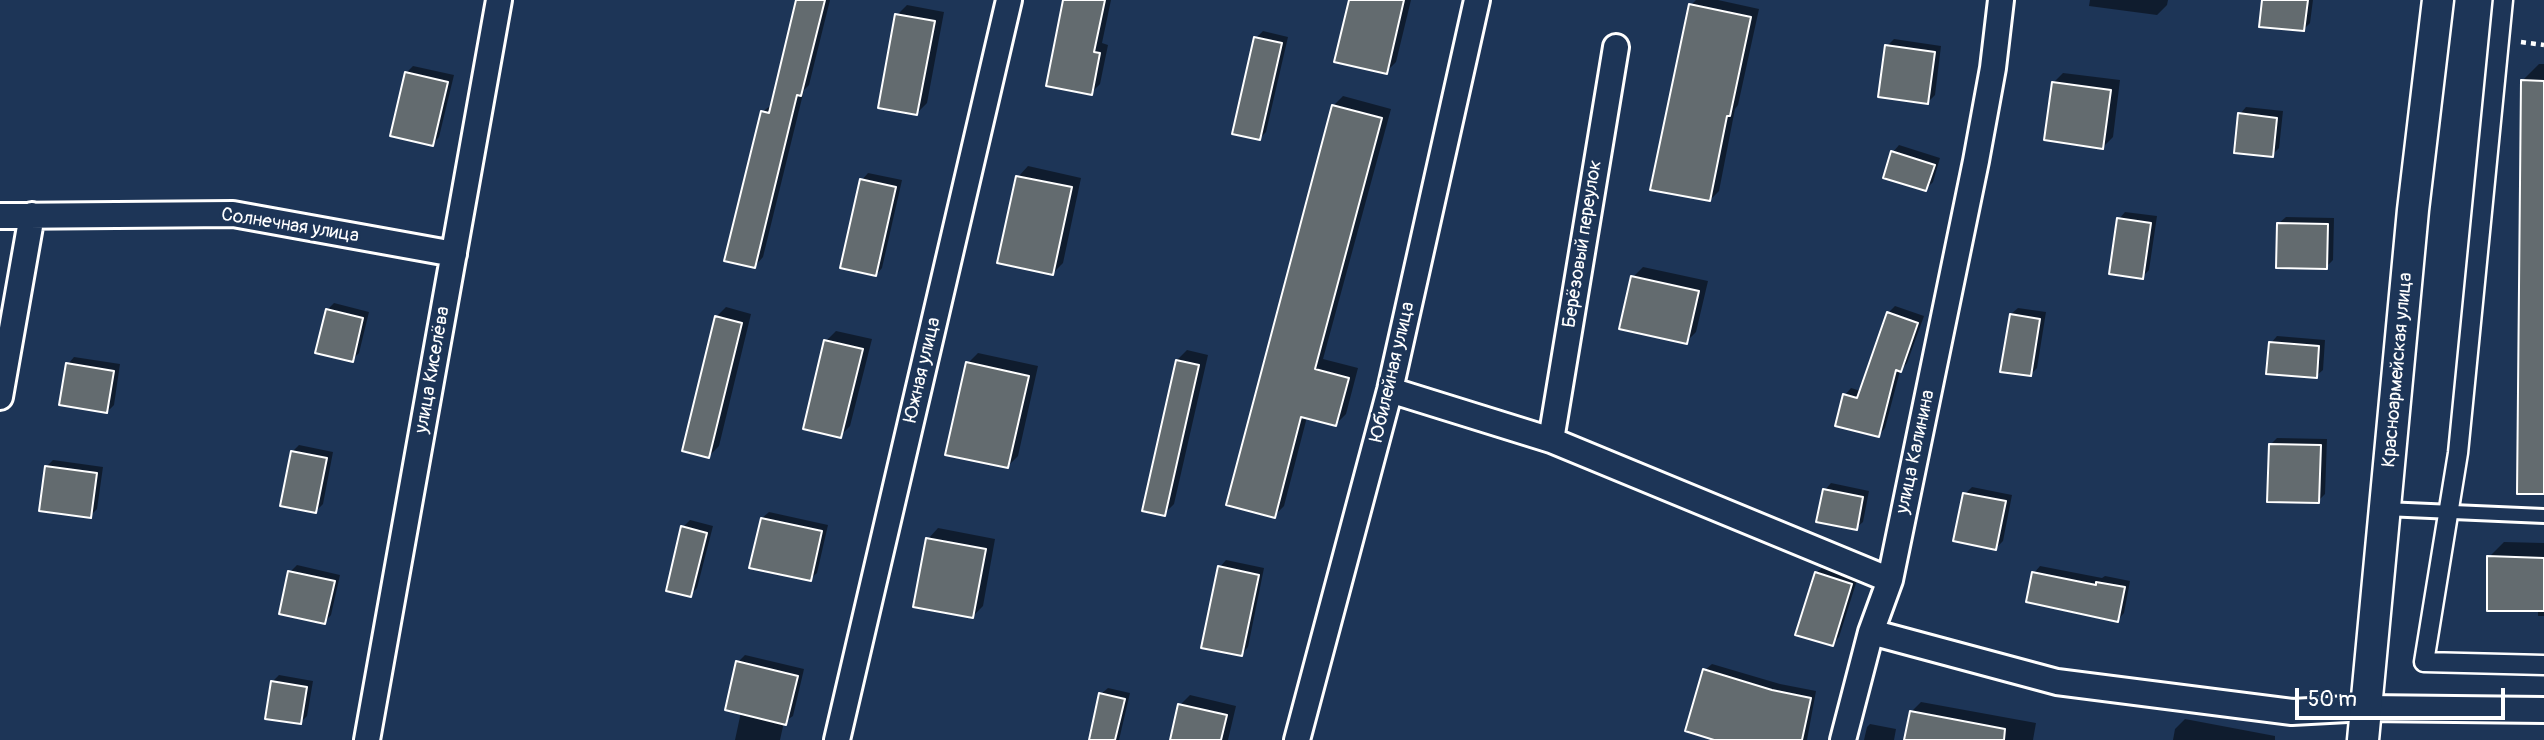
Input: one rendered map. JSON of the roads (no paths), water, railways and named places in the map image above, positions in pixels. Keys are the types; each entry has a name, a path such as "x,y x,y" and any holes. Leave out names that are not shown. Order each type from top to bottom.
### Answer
{"street":[{"name":"улица Киселёва","path":"366,740 499,0"},
{"name":"Южная улица","path":"837,740 1009,0"},
{"name":"Юбилейная улица","path":"1297,740 1390,390 1477,0"},
{"name":"улица Калинина","path":"1843,740 1871,632 1890,580 1976,161 1993,68 2001,0"},
{"name":"Красноармейская улица","path":"2362,740 2413,210 2438,0"},
{"path":"2503,0 2458,453 2424,662 2544,665"},
{"name":"Берёзовый переулок","path":"1551,440 1616,47"},
{"name":"Солнечная улица","path":"0,216 233,214 454,254"},
{"path":"0,397 32,215"},
{"path":"1390,390 1551,440 1890,580"},
{"path":"1871,632 2057,682 2292,712 2366,708 2544,710"}],"lane":[{"path":"2385,509 2544,516"}]}
